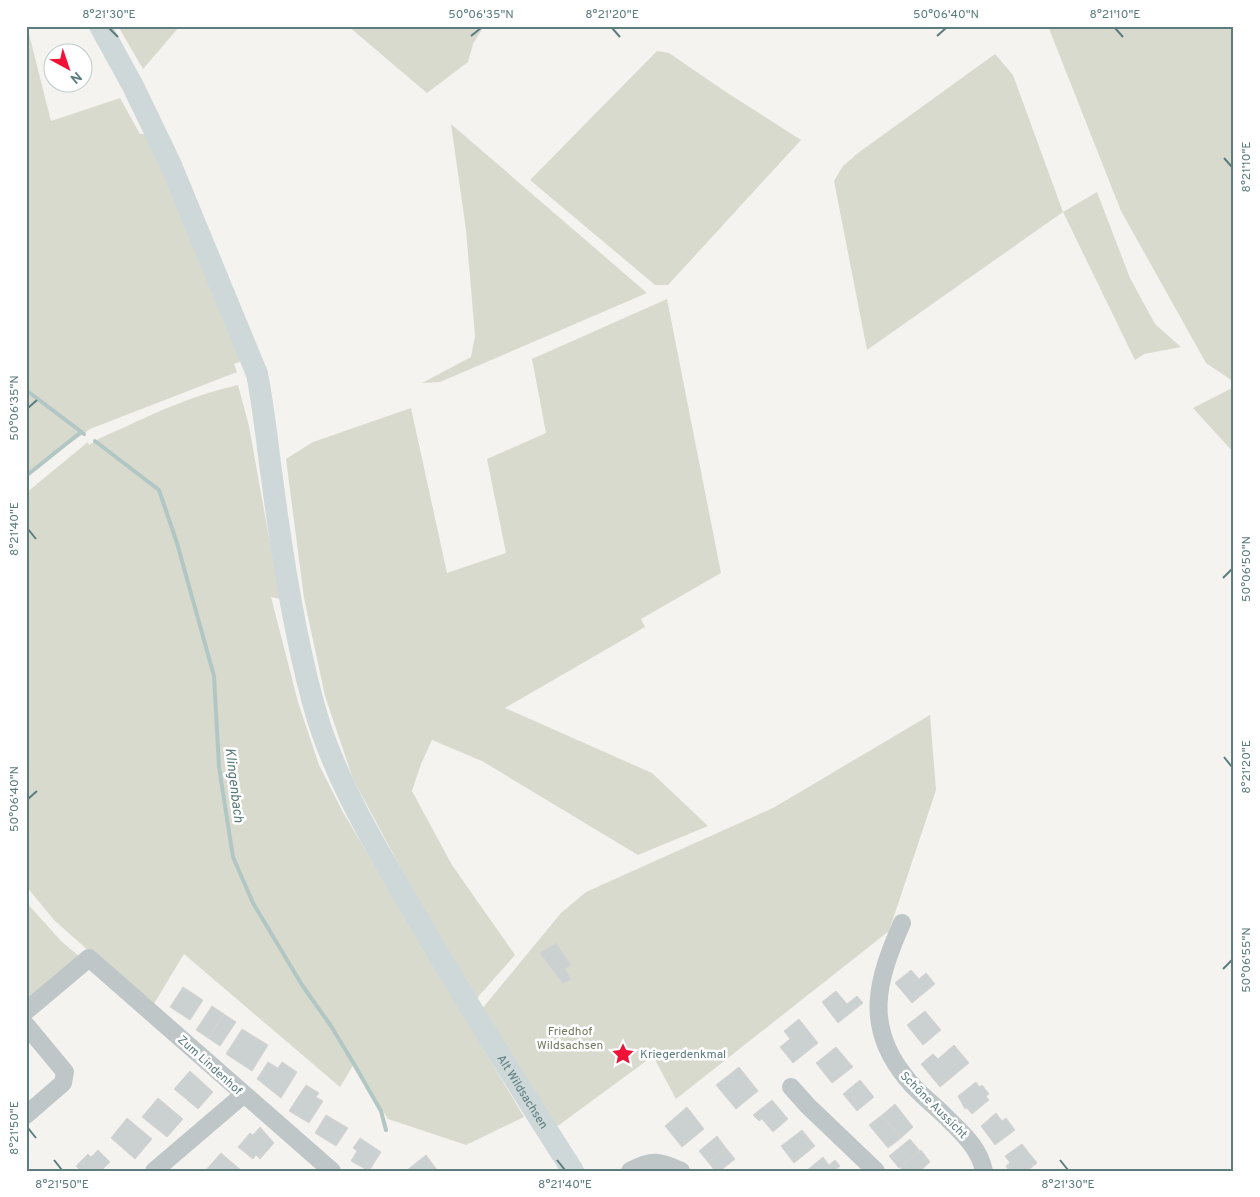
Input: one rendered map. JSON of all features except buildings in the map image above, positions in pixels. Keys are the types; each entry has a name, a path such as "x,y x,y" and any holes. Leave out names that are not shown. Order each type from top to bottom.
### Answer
{"main road":[{"name":"Alt Wildsachsen","path":"100,26 133,86 170,163 257,374 264,405 278,522 297,625 318,720 333,764 357,815 472,1013 573,1171"}],"street":[{"name":"Schöne Aussicht","path":"902,923 885,962 880,982 878,1019 882,1035 897,1067 908,1081 967,1137 981,1158 984,1171"},
{"name":"Zum Lindenhof","path":"26,1011 90,958 332,1171"},
{"path":"26,1025 65,1072 63,1083 26,1115"},
{"path":"791,1087 808,1106 876,1171"},
{"path":"154,1171 244,1094"},
{"path":"630,1171 644,1163 662,1162 681,1171"}],"green space":[{"path":"27,26 42,92 44,92 51,121 120,98 140,134 146,134 244,360 234,364 237,372 90,429 26,475"},
{"path":"118,26 180,26 143,69"},
{"path":"348,26 484,26 473,44 468,62 427,93"},
{"path":"1048,26 1234,26 1234,382 1206,363 1121,211"},
{"path":"657,51 669,53 801,140 668,285 655,285 530,180"},
{"path":"995,54 1013,75 1063,212 867,350 834,181 843,166 858,153"},
{"path":"451,124 647,293 440,382 422,383 471,357 475,336 466,230"},
{"path":"1097,192 1130,278 1155,324 1181,347 1144,354 1135,360 1063,212"},
{"path":"667,299 721,573 641,619 645,627 505,708 652,773 708,826 638,855 482,761 432,740 412,791 452,865 515,955 477,998 413,891 353,779 325,696 304,598 286,459 313,442 411,408 447,573 506,553 487,459 546,433 532,359"},
{"path":"238,385 249,426 280,599 271,597 298,702 319,765 344,814 524,1117 466,1145 388,1119 354,1064 340,1087 184,954 152,1007 54,920 26,886 26,493 88,442 89,445 106,435 179,403"},
{"path":"1234,387 1234,453 1193,408"},
{"name":"Friedhof Wildsachsen","path":"930,715 936,790 889,931 676,1099 653,1056 555,1128 481,1010 561,913 586,892 773,808"},
{"path":"26,902 61,941 80,957 26,1003"}],"waterway":[{"name":"Klingenbach","path":"26,390 84,434"},
{"path":"26,476 81,432"},
{"name":"Klingenbach","path":"95,441 159,490 177,543 214,676 219,767 233,857 253,903 302,985 331,1026 354,1064 381,1111 386,1130"}],"place":[{"name":"Kriegerdenkmal","path":"623,1054"}]}
